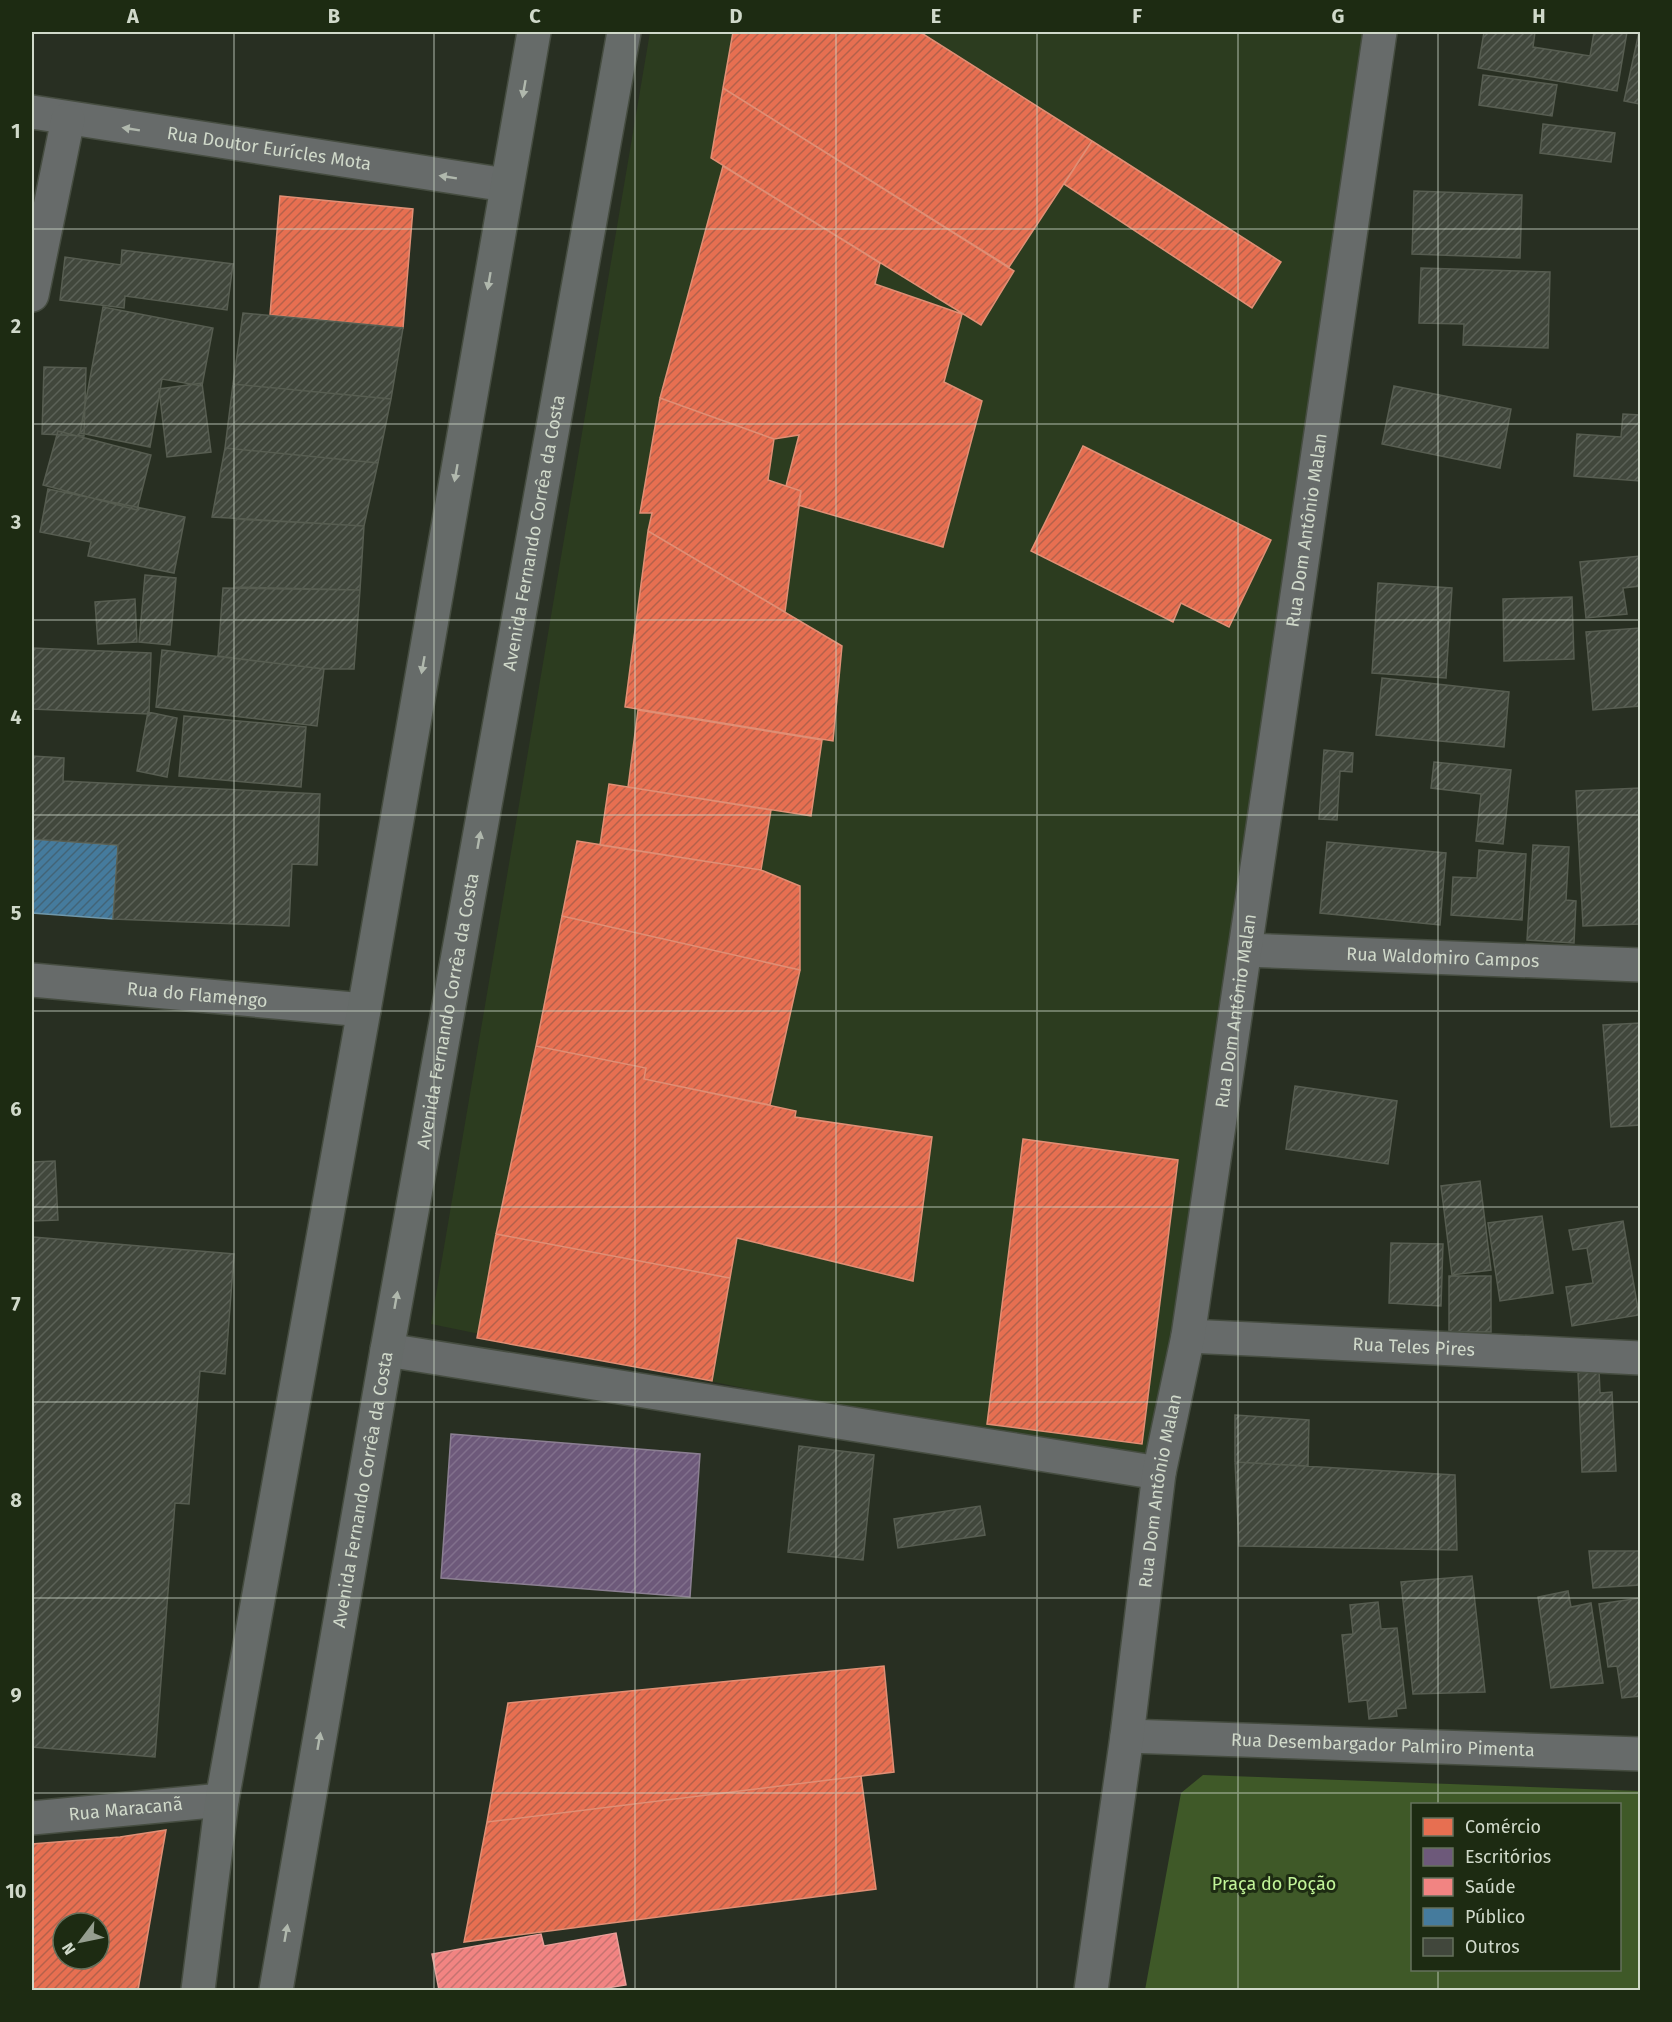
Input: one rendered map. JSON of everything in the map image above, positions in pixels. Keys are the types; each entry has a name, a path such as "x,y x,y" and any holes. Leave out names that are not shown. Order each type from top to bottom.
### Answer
{"main road":[{"path":"198,1990 222,1800 364,1010 534,32"},
{"name":"Avenida Fernando Corrêa da Costa","path":"276,1990 387,1350 624,32"}],"street":[{"name":"Rua Dom Antônio Malan","path":"1090,1990 1127,1736 1159,1473 1188,1336 1380,32"},
{"name":"Rua Doutor Eurícles Mota","path":"32,112 506,185"},
{"path":"32,295 68,119"},
{"name":"Rua Waldomiro Campos","path":"1245,950 1641,965"},
{"name":"Rua do Flamengo","path":"32,980 364,1010"},
{"name":"Rua Teles Pires","path":"1188,1336 1641,1358"},
{"path":"387,1350 1159,1473"},
{"name":"Rua Desembargador Palmiro Pimenta","path":"1127,1736 1641,1754"},
{"name":"Rua Maracanã","path":"32,1818 222,1800"}],"shaded area":[{"path":"650,32 1370,32 1164,1474 431,1324"}],"green space":[{"name":"Praça do Poção","path":"1203,1775 1640,1791 1640,1990 1145,1990 1181,1793"}],"building: Comércio":[{"path":"733,32 920,32 1092,141 1009,267 723,88"},
{"path":"723,88 1014,271 981,325 711,158"},
{"path":"1092,141 1281,262 1252,308 1064,184"},
{"path":"723,166 880,263 875,284 962,314 944,382 982,401 943,547 798,505 801,491 786,486 799,435 774,439 660,398"},
{"path":"280,196 413,209 403,328 270,315"},
{"path":"660,398 774,439 768,480 801,491 785,612 648,531 652,513 640,513"},
{"path":"1083,446 1271,540 1229,627 1181,603 1173,622 1031,551"},
{"path":"648,531 842,646 833,741 625,707"},
{"path":"638,710 822,740 811,816 628,787"},
{"path":"609,784 771,810 761,870 600,845"},
{"path":"577,841 761,870 800,886 800,970 562,916"},
{"path":"562,916 800,970 770,1105 644,1079 646,1068 536,1046"},
{"path":"536,1046 646,1068 644,1079 796,1111 795,1117 932,1137 913,1281 737,1238 730,1278 496,1234"},
{"path":"1023,1139 1178,1160 1142,1444 987,1424"},
{"path":"496,1234 730,1278 712,1381 477,1338"},
{"path":"884,1666 894,1772 487,1822 508,1703"},
{"path":"861,1776 876,1889 464,1942 487,1822"},
{"path":"166,1830 138,1990 32,1990 32,1844 120,1837"}],"building: Escritórios":[{"path":"451,1434 700,1454 690,1597 441,1578"}],"building: Saúde":[{"path":"616,1933 626,1985 594,1990 439,1990 432,1954 541,1934 544,1946"}],"building: Público":[{"path":"32,839 118,845 113,919 32,913"}],"building: Outros":[{"path":"1484,32 1535,32 1533,47 1590,56 1594,32 1627,32 1617,91 1478,68"},
{"path":"1640,32 1640,104 1624,101"},
{"path":"1483,75 1557,85 1552,116 1479,105"},
{"path":"1543,124 1615,133 1611,162 1540,153"},
{"path":"1414,191 1522,195 1520,258 1412,254"},
{"path":"122,250 233,264 227,310 125,296 124,308 60,300 65,257 121,265"},
{"path":"1421,268 1550,272 1548,348 1463,345 1464,324 1419,323"},
{"path":"103,307 213,328 202,386 162,379 150,447 80,433"},
{"path":"243,313 403,328 391,399 233,384"},
{"path":"44,367 86,368 84,436 42,434"},
{"path":"202,383 211,452 167,457 159,389"},
{"path":"233,384 391,399 378,463 225,448"},
{"path":"1394,386 1511,409 1500,468 1382,444"},
{"path":"1623,414 1640,415 1640,481 1574,476 1577,434 1621,437"},
{"path":"58,431 151,455 137,510 43,485"},
{"path":"225,448 378,463 364,526 212,517"},
{"path":"48,489 185,517 174,573 88,556 91,542 40,532"},
{"path":"235,519 364,526 360,590 234,587"},
{"path":"1640,556 1640,586 1623,588 1627,614 1586,618 1580,562"},
{"path":"145,575 176,578 170,645 139,642"},
{"path":"1378,583 1452,588 1446,678 1372,673"},
{"path":"223,588 360,590 354,669 324,669 218,656"},
{"path":"1572,597 1574,659 1504,661 1503,599"},
{"path":"135,599 137,642 98,644 95,602"},
{"path":"1640,628 1640,706 1593,710 1586,632"},
{"path":"32,648 151,653 149,714 32,709"},
{"path":"162,650 324,669 317,726 156,707"},
{"path":"1382,678 1509,692 1504,747 1376,735"},
{"path":"148,712 177,718 167,777 137,771"},
{"path":"184,716 306,727 301,787 179,776"},
{"path":"1324,750 1353,753 1352,772 1340,771 1337,820 1319,819"},
{"path":"32,756 64,758 63,781 320,794 317,865 292,864 289,926 113,919 118,845 32,839"},
{"path":"1434,762 1511,770 1503,844 1476,841 1481,794 1431,788"},
{"path":"1640,788 1640,924 1583,926 1576,791"},
{"path":"1327,842 1446,853 1440,925 1320,913"},
{"path":"1533,845 1569,847 1566,900 1576,901 1574,943 1527,940"},
{"path":"1479,850 1526,854 1522,920 1451,915 1453,877 1477,878"},
{"path":"1640,1023 1640,1125 1611,1127 1603,1025"},
{"path":"1295,1086 1397,1101 1388,1164 1286,1149"},
{"path":"55,1161 58,1220 32,1221 32,1162"},
{"path":"1480,1181 1491,1270 1452,1275 1441,1186"},
{"path":"1542,1216 1553,1293 1500,1301 1488,1223"},
{"path":"1623,1221 1639,1315 1572,1326 1566,1287 1593,1283 1587,1248 1573,1250 1569,1230"},
{"path":"33,1237 234,1254 225,1374 200,1371 189,1504 175,1503 155,1757 32,1747"},
{"path":"1391,1243 1443,1244 1441,1306 1389,1303"},
{"path":"1449,1276 1491,1276 1491,1332 1449,1332"},
{"path":"1599,1370 1600,1393 1612,1392 1616,1471 1582,1472 1578,1372"},
{"path":"1235,1415 1309,1420 1308,1466 1235,1462"},
{"path":"799,1446 874,1455 863,1560 788,1552"},
{"path":"1235,1462 1455,1475 1457,1550 1239,1546"},
{"path":"980,1506 985,1535 898,1548 894,1519"},
{"path":"1589,1551 1640,1551 1640,1585 1593,1588"},
{"path":"1472,1576 1485,1692 1413,1694 1401,1582"},
{"path":"1568,1591 1571,1607 1591,1603 1603,1683 1551,1688 1538,1597"},
{"path":"1640,1598 1640,1696 1622,1698 1617,1666 1608,1667 1599,1604"},
{"path":"1378,1602 1381,1629 1397,1628 1406,1708 1396,1709 1397,1716 1369,1719 1367,1700 1349,1702 1342,1635 1353,1634 1350,1605"}]}
